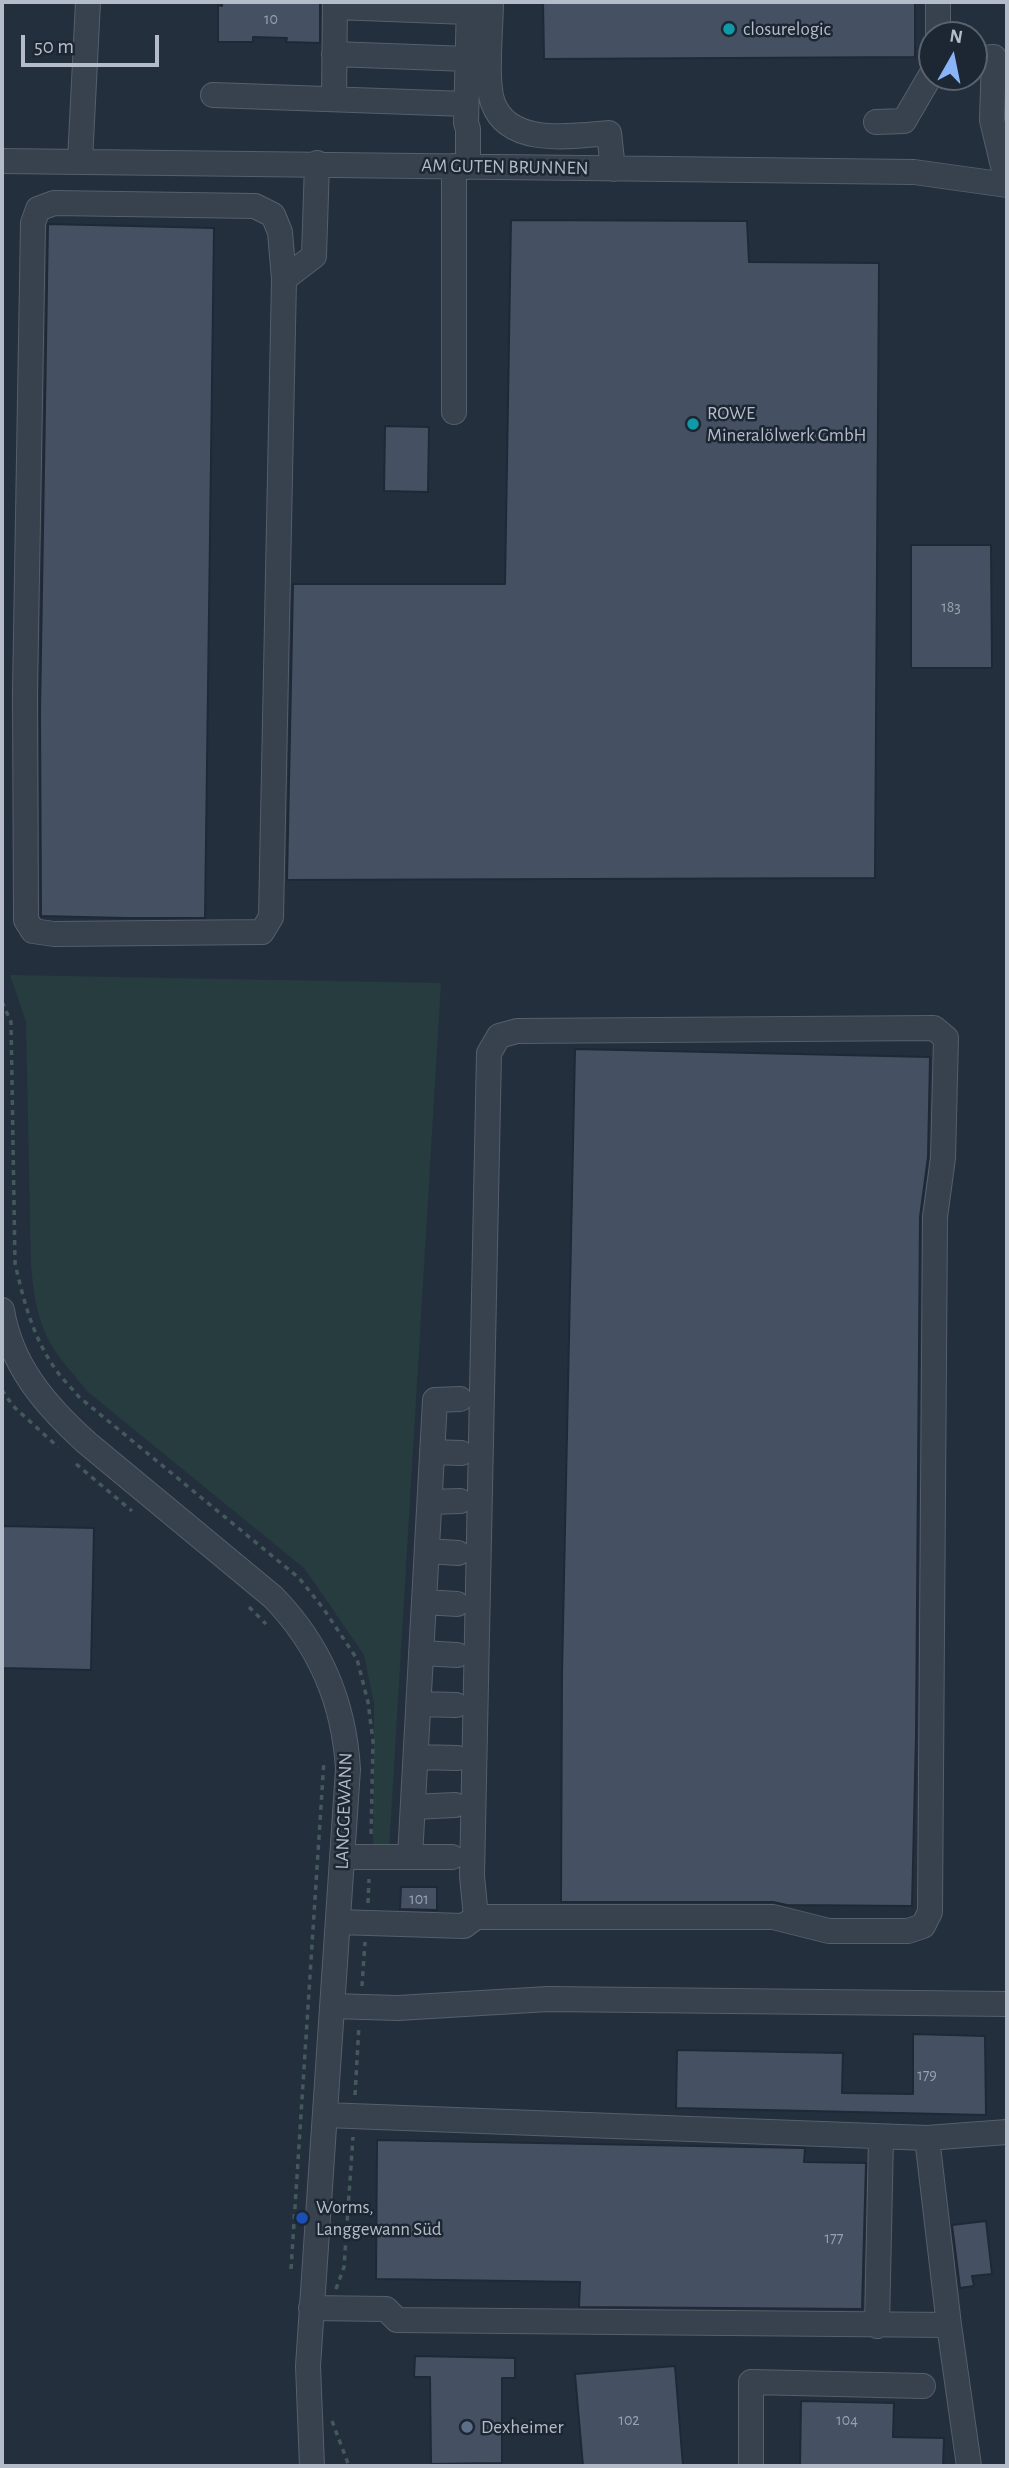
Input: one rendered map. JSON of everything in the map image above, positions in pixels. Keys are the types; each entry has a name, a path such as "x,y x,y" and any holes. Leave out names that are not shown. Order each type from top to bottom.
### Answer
{"street":[{"path":"80,161 88,2"},
{"path":"491,2 492,101 499,116 524,133 567,136 609,133 613,169"},
{"path":"491,33 504,2"},
{"path":"938,2 938,21"},
{"path":"334,99 335,4 468,7 454,412"},
{"path":"334,54 468,59"},
{"path":"988,58 994,57 992,120 1007,184"},
{"path":"876,122 904,121 922,91"},
{"path":"213,95 466,104"},
{"name":"AM GUTEN BRUNNEN","path":"2,161 914,172 1007,184"},
{"path":"284,279 314,256 317,163"},
{"path":"54,202 255,205 273,215 280,232 284,279 271,917 262,932 54,934 33,931 26,920 25,719 33,223 38,209 54,202"},
{"path":"338,1922 464,1926 476,1917 773,1917 830,1931 908,1931 923,1926 930,1912 935,1217 943,1158 946,1038 934,1028 517,1031 499,1036 489,1053 472,1862 476,1917"},
{"name":"LANGGEWANN","path":"2,1310 4,1325 17,1360 37,1394 60,1419 273,1597 310,1642 335,1692 346,1742 348,1769 324,2115 321,2308 308,2366 320,2409 330,2466"},
{"path":"410,1857 435,1400 460,1399"},
{"path":"432,1452 461,1452"},
{"path":"430,1502 460,1501"},
{"path":"427,1551 458,1553"},
{"path":"424,1602 457,1604"},
{"path":"421,1653 457,1655"},
{"path":"419,1704 456,1705"},
{"path":"416,1757 457,1758"},
{"path":"413,1807 455,1805"},
{"path":"342,1857 452,1857"},
{"path":"332,2006 398,2008 548,1999 1007,2004"},
{"path":"324,2115 881,2137 927,2138 1007,2132"},
{"path":"877,2326 881,2137"},
{"path":"927,2138 969,2466"},
{"path":"321,2308 386,2309 397,2320 949,2325"},
{"path":"751,2466 751,2382 923,2386"},
{"name":"LANGGEWANN","path":"312,2466 320,2409"}],"path":[{"path":"2,1002 11,1022 15,1263 22,1295 34,1328 53,1366 79,1397 299,1578 358,1659 373,1741 370,1857 344,2267 321,2308"},
{"path":"2,1390 13,1406 64,1453"},
{"path":"74,1462 138,1515"},
{"path":"245,1603 271,1629"},
{"path":"293,2277 292,2247 324,1751"},
{"path":"320,2409 349,2466"}],"green space":[{"path":"10,975 441,983 389,1850 373,1850 374,1703 364,1655 305,1569 88,1392 62,1360 46,1334 36,1303 31,1266 26,1022"}],"building":[{"path":"222,2 320,2 320,43 253,37 253,42 218,42 218,5 222,6"},
{"name":"closurelogic","path":"543,2 915,2 915,57 544,59"},
{"name":"ROWE Mineralölwerk GmbH","path":"511,220 747,221 749,262 879,263 875,878 287,880 293,584 505,584"},
{"path":"48,224 214,228 205,918 41,916 40,712"},
{"path":"385,426 429,427 428,492 384,491"},
{"path":"911,545 991,545 992,668 911,668"},
{"path":"575,1049 930,1057 928,1157 920,1217 912,1906 787,1905 773,1902 561,1902 562,1674"},
{"path":"2,1526 94,1528 91,1670 2,1668"},
{"path":"401,1887 437,1887 437,1910 400,1909"},
{"path":"913,2034 985,2036 986,2115 676,2108 677,2050 843,2053 842,2093 913,2094"},
{"path":"377,2140 805,2148 804,2162 866,2163 862,2309 579,2307 580,2282 376,2279"},
{"path":"986,2221 992,2274 972,2276 974,2286 960,2288 952,2225"},
{"name":"Dexheimer","path":"415,2356 515,2358 515,2378 502,2378 502,2463 431,2464 430,2377 414,2377"},
{"path":"675,2366 683,2466 583,2466 575,2374"},
{"path":"801,2401 894,2403 893,2437 944,2438 943,2466 800,2466"}],"place":[{"name":"closurelogic","path":"729,29"},
{"name":"ROWE Mineralölwerk GmbH","path":"693,424"},
{"name":"Worms, Langgewann Süd","path":"302,2218"},
{"name":"Dexheimer","path":"467,2427"}]}
